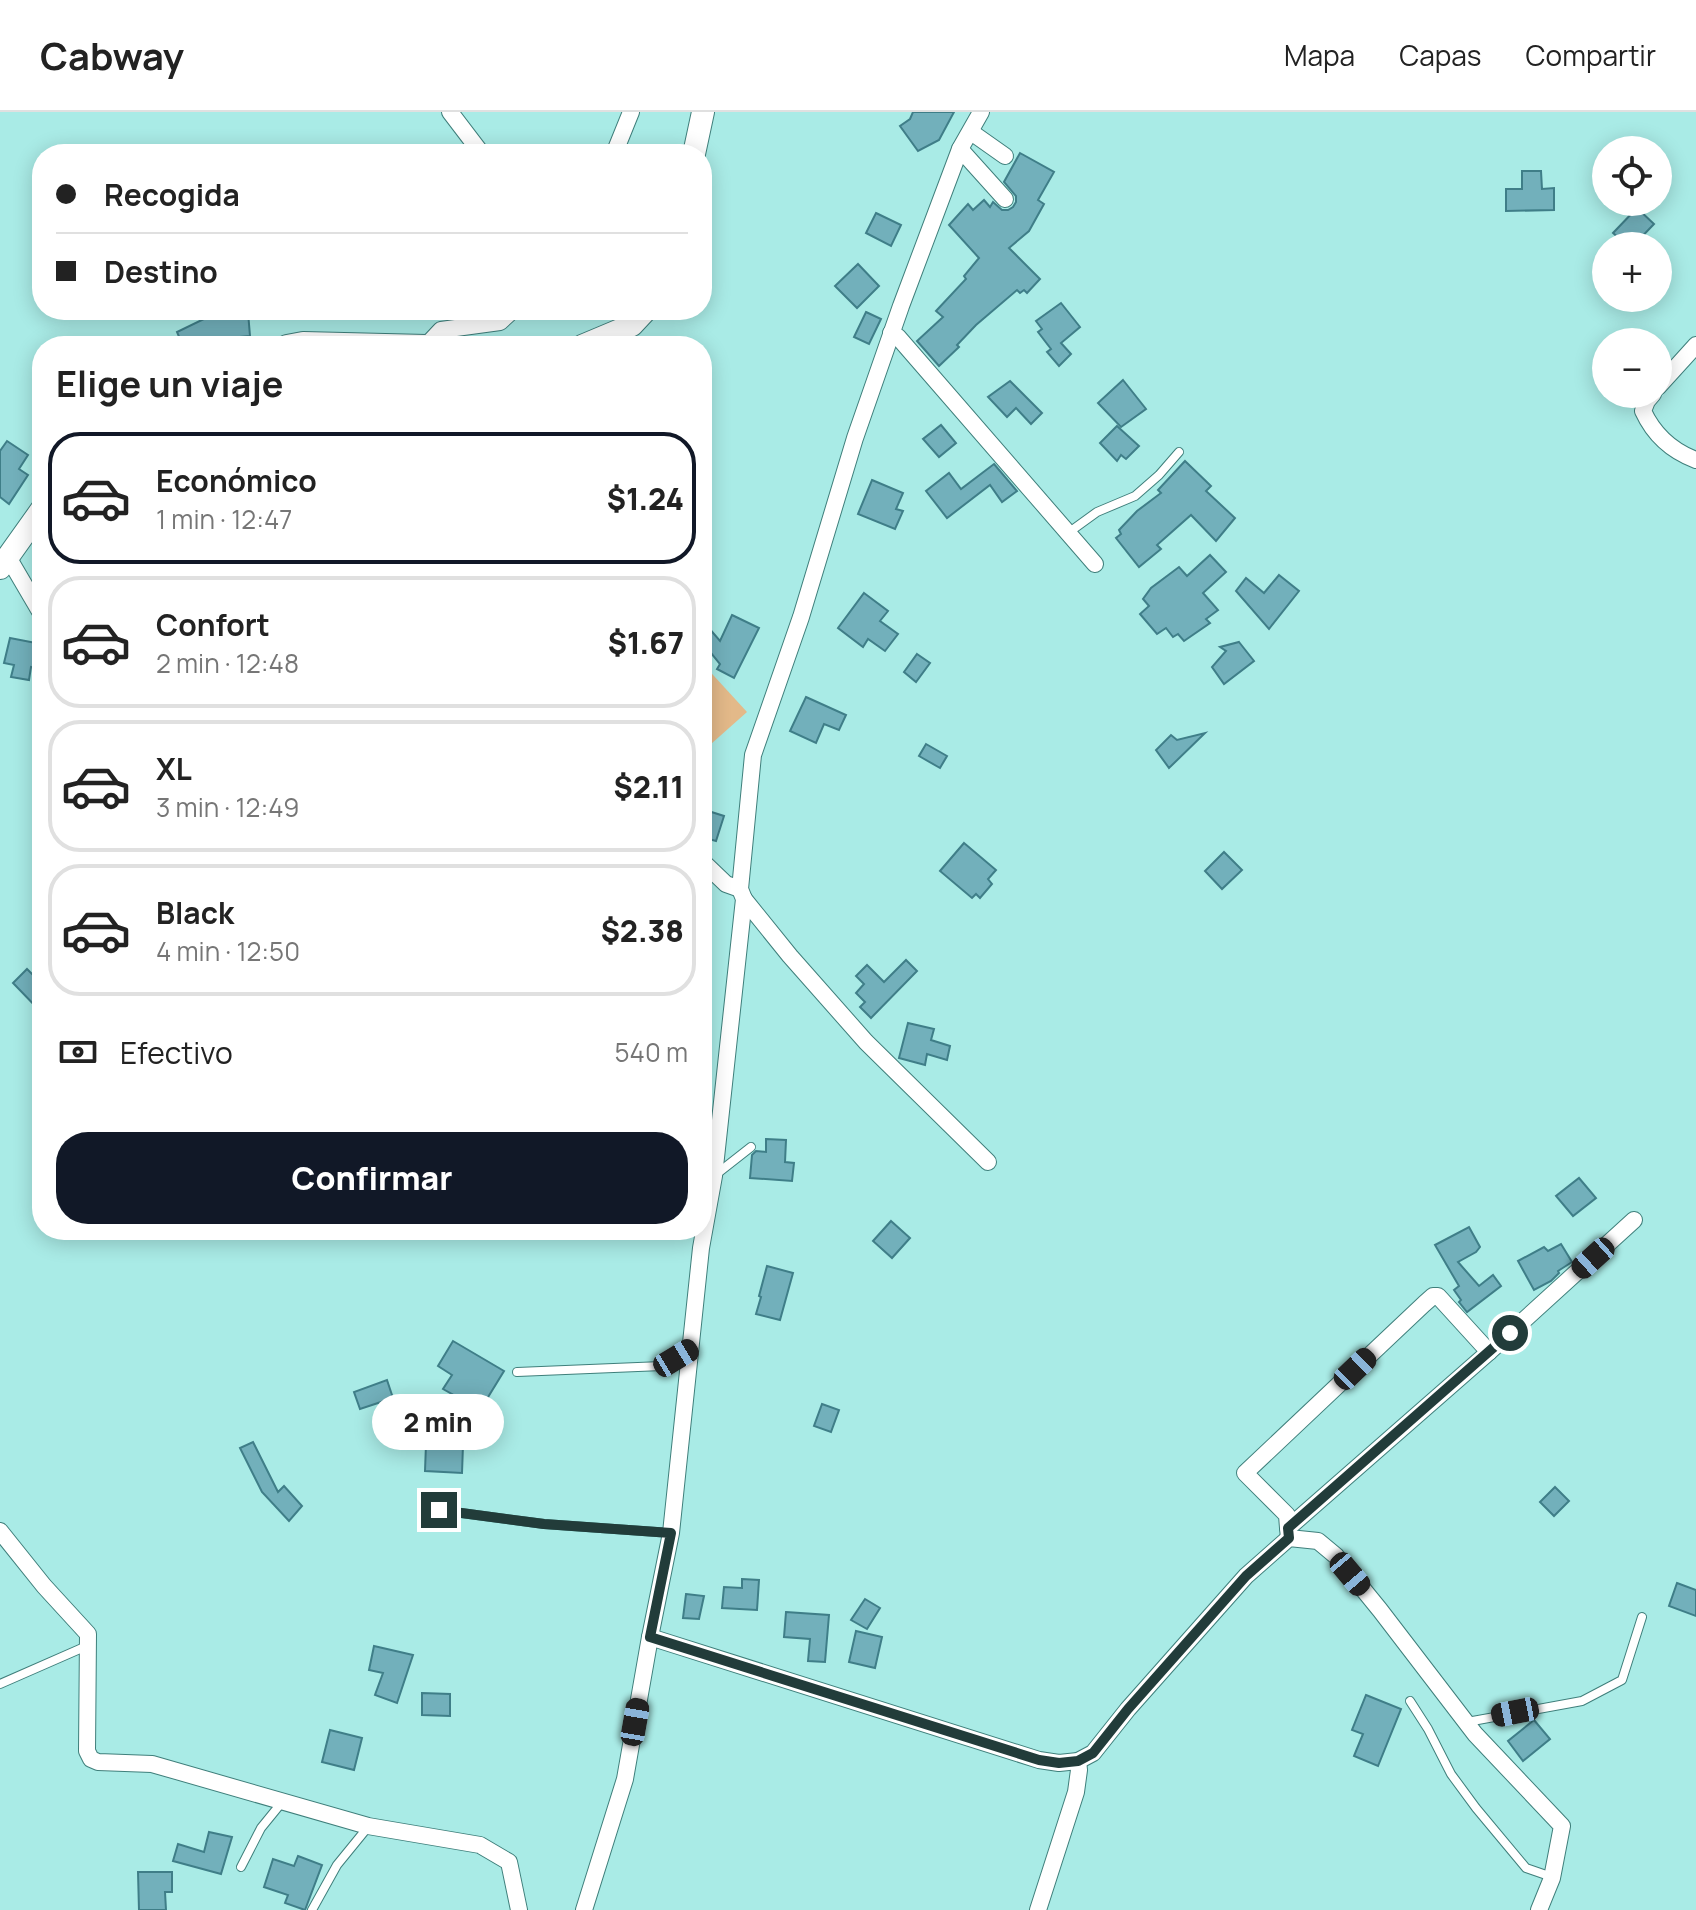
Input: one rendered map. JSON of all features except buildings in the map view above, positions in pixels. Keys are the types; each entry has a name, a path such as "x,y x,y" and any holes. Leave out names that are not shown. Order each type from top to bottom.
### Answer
{"main road":[{"path":"696,144 703,112"},
{"path":"606,336 637,320"},
{"path":"4,562 32,523"}],"street":[{"path":"450,112 474,144"},
{"path":"618,144 631,112"},
{"path":"712,1187 753,755 801,617 855,438 891,333 960,149 981,112"},
{"path":"971,132 1005,156"},
{"path":"960,149 1005,199"},
{"path":"435,336 441,330 502,320"},
{"path":"891,333 927,369 1095,564"},
{"path":"1672,372 1696,345"},
{"path":"1644,408 1650,426 1678,453 1696,460"},
{"path":"4,562 32,601"},
{"path":"712,871 742,894 790,956 866,1042 988,1162"},
{"path":"650,1637 1039,1760 1059,1763 1078,1761 1093,1753 1128,1709 1288,1533 1634,1220"},
{"path":"584,1910 625,1779 671,1533 702,1240"},
{"path":"1288,1533 1287,1515 1245,1473 1424,1304 1433,1296 1438,1296 1489,1352"},
{"path":"0,1531 88,1634 87,1751 91,1759 98,1762 152,1764 368,1826 480,1845 509,1862 519,1910"},
{"path":"1288,1533 1318,1541 1336,1556 1475,1734 1562,1826 1552,1878 1539,1910"},
{"path":"1038,1910 1076,1792 1078,1761"}],"lane":[{"path":"1068,533 1097,512 1135,496 1179,452"},
{"path":"714,1176 751,1147"},
{"path":"517,1372 662,1366 689,1349"},
{"path":"439,1510 544,1524 671,1533"},
{"path":"1466,1722 1582,1701 1622,1680 1642,1617"},
{"path":"0,1684 89,1645"},
{"path":"1410,1701 1451,1774 1507,1848 1526,1868 1552,1878"},
{"path":"241,1867 261,1828 284,1801"},
{"path":"312,1910 337,1865 368,1826"}],"shaded area":[{"path":"712,674 747,712 712,743"}],"route":[{"path":"439,1510 544,1524 671,1533 650,1637 1039,1760 1059,1763 1078,1761 1093,1753 1246,1576 1289,1538 1288,1528 1510,1333"}]}
